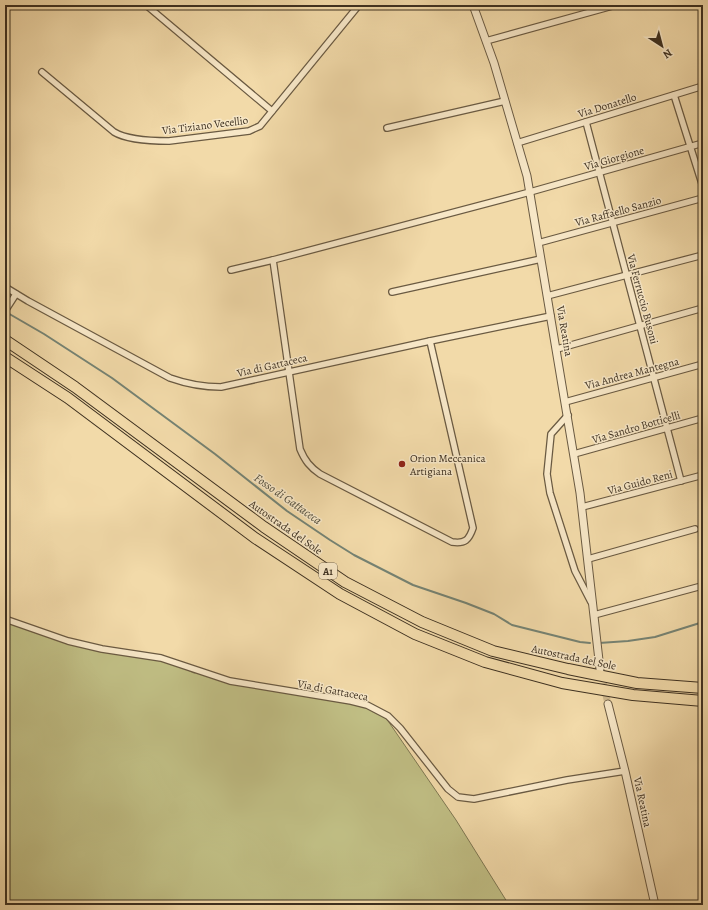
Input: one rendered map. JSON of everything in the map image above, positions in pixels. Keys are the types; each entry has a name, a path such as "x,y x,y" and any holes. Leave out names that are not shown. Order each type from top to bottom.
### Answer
{"highway":[{"name":"Autostrada del Sole","path":"5,340 75,387 264,527 332,574 422,622 494,651 568,670 637,683 703,688"},
{"name":"A1","path":"5,357 68,398 255,538 340,594 415,634 485,662 562,682 633,695 703,701"}],"street":[{"path":"146,5 272,111"},
{"name":"Via Tiziano Vecellio","path":"42,72 114,132 127,137 169,141 249,132 260,126 359,5"},
{"name":"Via Reatina","path":"473,5 505,101 527,176 568,415 582,507 596,647 600,669"},
{"path":"486,41 616,5"},
{"name":"Via Donatello","path":"517,143 703,86"},
{"path":"674,95 703,187"},
{"path":"387,128 505,101"},
{"name":"Via Ferruccio Busoni","path":"586,122 681,481"},
{"name":"Via Giorgione","path":"231,270 530,192 703,144"},
{"name":"Via Raffaello Sanzio","path":"538,243 703,198"},
{"path":"547,296 703,255"},
{"path":"392,292 541,259"},
{"path":"272,260 300,449 304,459 312,469 320,474 452,542 460,544 466,541 471,535 473,528 430,341"},
{"name":"Via di Gattaceca","path":"5,287 170,378 187,384 204,387 221,387 551,316"},
{"path":"5,311 16,294"},
{"path":"557,349 703,308"},
{"name":"Via Andrea Mantegna","path":"565,402 703,364"},
{"path":"568,415 551,434 547,474 550,493 575,571 593,605"},
{"name":"Via Sandro Botticelli","path":"574,454 703,418"},
{"name":"Via Guido Reni","path":"582,507 703,475"},
{"path":"588,559 695,529"},
{"path":"594,616 698,588"},
{"name":"Via di Gattaceca","path":"5,619 68,641 102,649 161,658 230,681 351,701 367,706 388,716 400,728 448,789 458,797 474,798 567,780 625,771"},
{"name":"Via Reatina","path":"608,704 625,771 655,905"}],"shaded area":[{"path":"5,620 68,643 174,663 194,673 199,672 367,707 386,718 456,820 509,905 5,905"}],"waterway":[{"name":"Fosso di Gattaceca","path":"6,312 44,334 112,378 215,454 287,511 354,555 413,585 494,614 512,625 580,642 590,643"},
{"name":"Fosso di Gattaceca","path":"599,643 655,637 703,622"}],"tunnel":[{"path":"601,673 608,704"}],"place":[{"name":"Orion Meccanica Artigiana","path":"402,464"}]}
